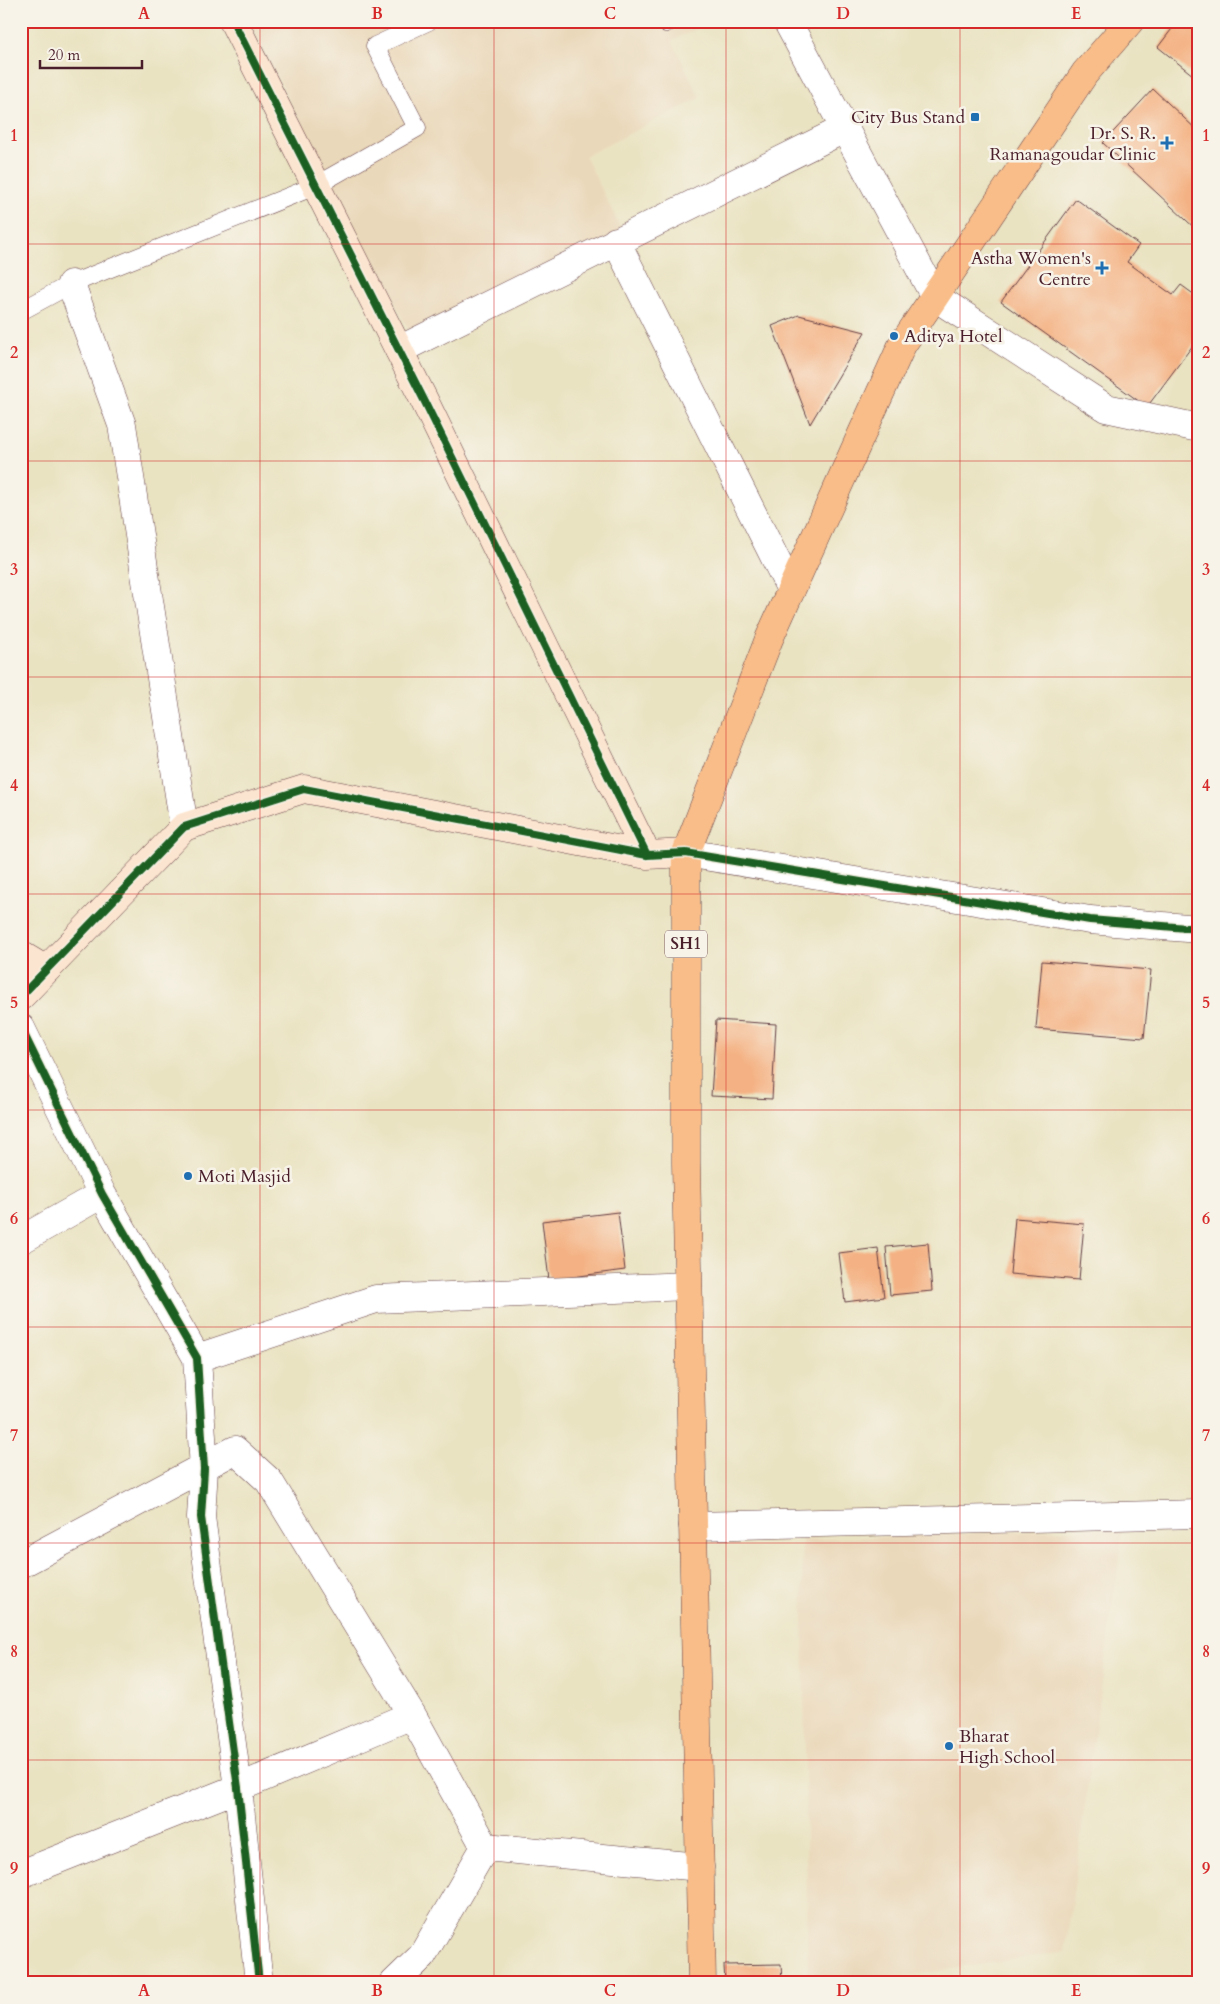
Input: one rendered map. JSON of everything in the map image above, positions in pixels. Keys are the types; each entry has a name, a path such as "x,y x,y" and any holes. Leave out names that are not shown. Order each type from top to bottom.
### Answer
{"main road":[{"name":"SH1","path":"702,1983 686,1163 686,853 769,639 902,345 1085,73 1130,21"}],"street":[{"path":"233,21 399,350 647,855"},
{"path":"787,21 935,297 1106,408 1199,428"},
{"path":"399,350 844,129"},
{"path":"616,241 791,590"},
{"path":"71,284 122,425 184,827"},
{"path":"21,996 184,827 304,789 647,855 686,853 1090,920 1199,929"},
{"path":"21,955 46,970"},
{"path":"21,1028 102,1194 197,1358 204,1468 200,1517 238,1788 259,1983"},
{"path":"21,1240 102,1194"},
{"path":"197,1358 376,1299 688,1286"},
{"path":"21,1564 235,1450 268,1481 412,1715 485,1847"},
{"path":"693,1526 1199,1514"},
{"path":"21,1874 238,1788 412,1715"},
{"path":"485,1847 700,1868"},
{"path":"394,1983 422,1956 485,1847"}],"lane":[{"path":"21,311 71,284 315,186 416,128 376,46 429,21"},
{"path":"664,21 666,23 670,21"}],"shaded area":[{"path":"248,21 712,21 672,41 700,98 585,156 624,235 416,344"},
{"name":"Bharat High School","path":"1123,1528 1065,1952 858,1983 808,1983 802,1540"}],"building":[{"path":"1178,21 1199,21 1199,80 1158,47"},
{"path":"1153,89 1199,132 1199,232 1103,143"},
{"path":"1076,199 1139,245 1127,262 1173,295 1181,285 1199,298 1199,337 1147,407 1001,302"},
{"path":"799,315 865,332 810,424 772,326"},
{"path":"1042,961 1151,970 1144,1038 1036,1029"},
{"path":"716,1020 776,1024 772,1099 711,1096"},
{"path":"618,1212 625,1270 549,1280 542,1221"},
{"path":"1015,1218 1084,1224 1079,1280 1010,1274"},
{"path":"928,1243 932,1291 890,1295 886,1247"},
{"path":"878,1248 884,1297 845,1302 839,1253"},
{"path":"781,1964 782,1983 725,1983 724,1965"}],"cycle path":[{"path":"233,21 424,400 647,855"},
{"path":"21,996 184,827 304,789 647,855 686,853 1090,920 1199,929"},
{"path":"21,1028 102,1194 197,1358 204,1469 201,1517 238,1788 259,1983"}],"place":[{"name":"City Bus Stand","path":"975,117"},
{"name":"Dr. S. R. Ramanagoudar Clinic","path":"1167,143"},
{"name":"Astha Women's Centre","path":"1102,268"},
{"name":"Aditya Hotel","path":"894,336"},
{"name":"Moti Masjid","path":"188,1176"},
{"name":"Bharat High School","path":"949,1746"}]}
